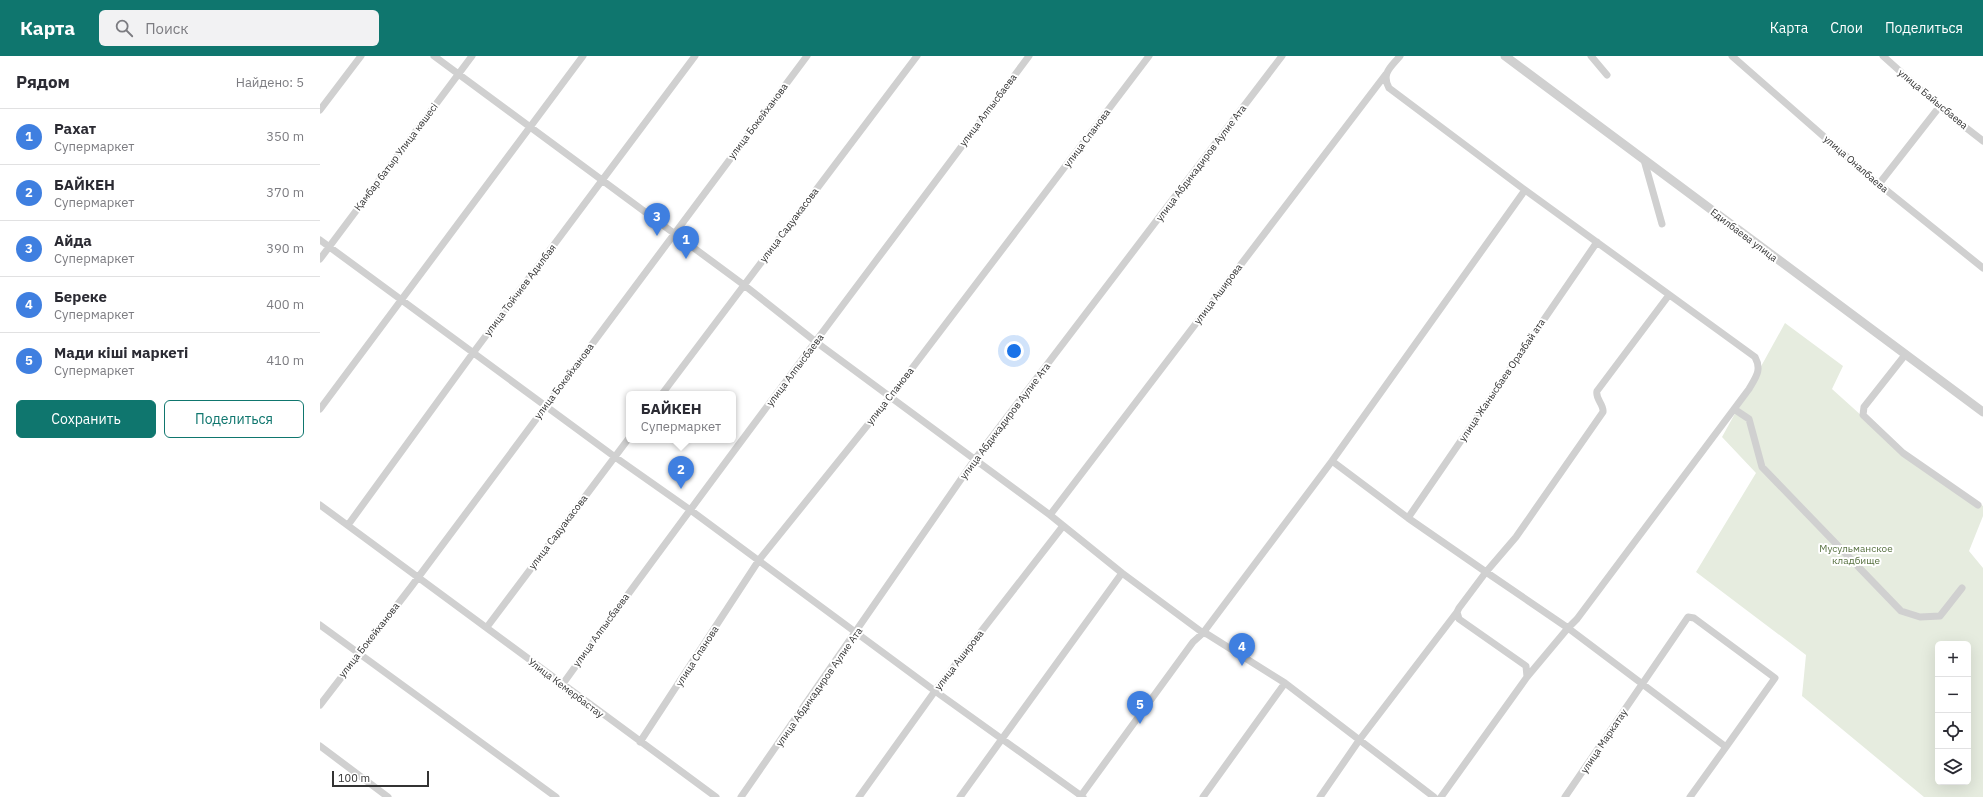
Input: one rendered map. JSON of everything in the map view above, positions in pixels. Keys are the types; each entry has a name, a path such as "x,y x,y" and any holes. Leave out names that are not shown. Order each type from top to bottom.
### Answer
{"street":[{"path":"320,110 361,56"},
{"path":"434,56 744,285 816,342 1050,515 1122,573 1203,633 1207,634 1285,683 1434,797"},
{"name":"Қамбар батыр Улица көшесі","path":"320,259 472,56"},
{"path":"320,409 583,56"},
{"name":"улица Тойчиев Адилбая","path":"348,525 473,353 696,56"},
{"name":"улица Бокейханова","path":"320,705 358,653 418,577 807,56"},
{"name":"улица Садуакасова","path":"664,391 917,56"},
{"name":"улица Алпысбаева","path":"562,685 689,508 816,342 1029,56"},
{"name":"улица Спанова","path":"640,742 759,560 890,396 1149,56"},
{"name":"улица Абдикадиров Аулие Ата","path":"742,797 975,460 1282,56"},
{"name":"улица Аширова","path":"1050,515 1400,56"},
{"name":"Едилбаева улица","path":"1505,56 1983,412"},
{"path":"1591,56 1607,75"},
{"name":"улица Оналбаева","path":"1732,56 1879,184 1983,268"},
{"name":"улица Байысбаева","path":"1883,56 1983,141"},
{"path":"1386,74 1386,81 1389,88 1525,190 1755,357 1759,365 1759,373 1734,409 1576,620 1527,677 1441,797"},
{"path":"1879,184 1940,106"},
{"path":"1644,160 1662,224"},
{"path":"320,240 473,353 689,508 935,691 1081,796 1193,642 1203,633 1332,461 1525,190"},
{"name":"улица Жанысбаев Оразбай ата","path":"1408,518 1597,242"},
{"path":"1320,797 1360,739 1486,572 1516,537 1603,412 1603,406 1597,396 1597,391 1669,295"},
{"path":"1905,355 1864,408 1863,416 1903,453 1978,505"},
{"path":"1734,409 1749,419 1762,467 1901,611 1920,617 1940,616 1962,588"},
{"name":"улица Садуакасова","path":"487,627 626,442"},
{"path":"1332,461 1408,518 1568,628 1726,747 1690,797"},
{"name":"Улица Кемербастау","path":"320,505 487,627 562,685 716,797"},
{"name":"улица Аширова","path":"859,797 935,691 1063,526"},
{"path":"960,797 1122,573"},
{"path":"1457,612 1459,619 1526,666 1527,677"},
{"name":"улица Маркатау","path":"1565,797 1688,617 1694,618 1775,678 1726,747"},
{"path":"320,624 556,797"},
{"path":"1203,797 1285,683"},
{"path":"320,746 388,797"}],"green space":[{"name":"Мусульманское кладбище","path":"1785,323 1843,366 1832,389 1903,453 1983,506 1983,516 1969,551 1983,568 1983,797 1924,797 1802,696 1806,655 1696,572 1756,473 1722,437"}],"place":[{"name":"Айда","path":"657,236"},
{"name":"Рахат","path":"686,259"},
{"name":"БАЙКЕН","path":"681,489"},
{"name":"Береке","path":"1242,666"},
{"name":"Мади кіші маркеті","path":"1140,724"}]}
